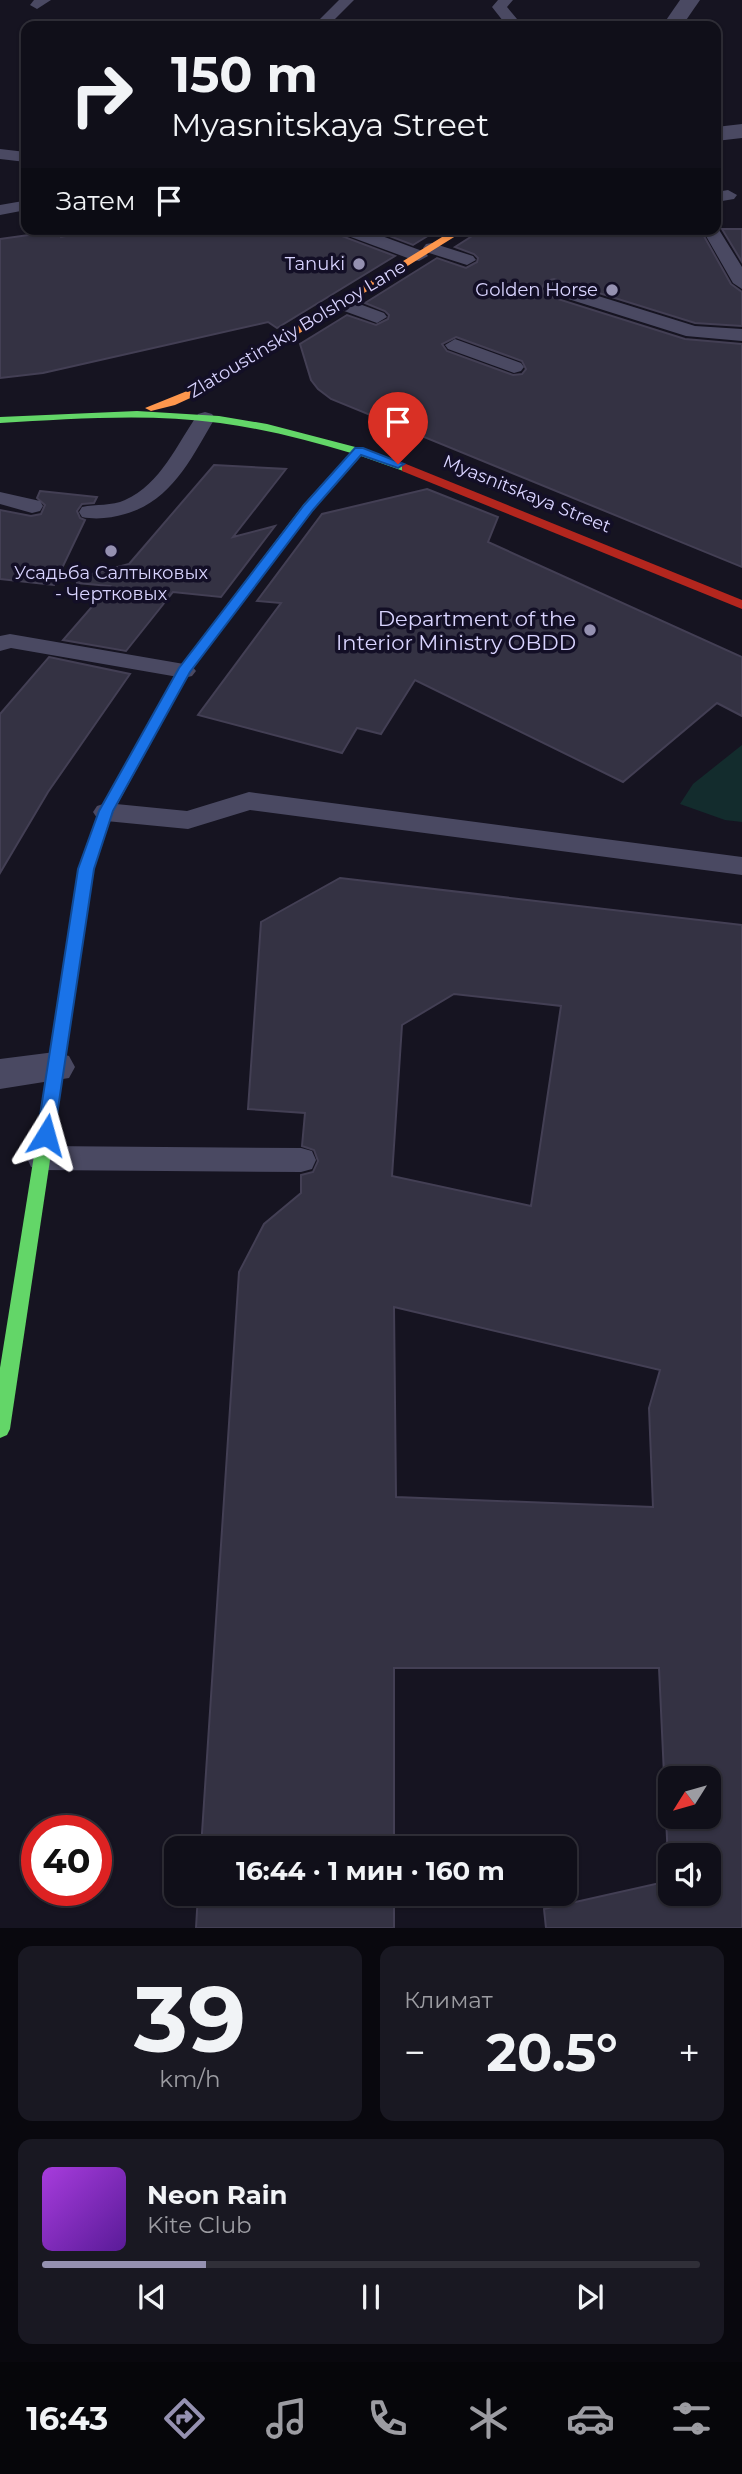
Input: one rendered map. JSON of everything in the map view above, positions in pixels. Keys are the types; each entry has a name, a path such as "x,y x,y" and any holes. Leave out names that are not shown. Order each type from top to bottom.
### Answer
{"street":[{"path":"675,21 690,0"},
{"path":"721,133 742,131"},
{"name":"Zlatoustinskiy Bolshoy Lane","path":"126,415 171,403 206,387 453,235"},
{"name":"Myasnitskaya Street","path":"2,423 126,415 205,418 250,424 359,451 418,471 742,605"},
{"path":"0,1429 86,869 106,811 184,671 308,507 359,451"},
{"path":"0,1074 55,1067"}],"lane":[{"path":"325,21 347,0"},
{"path":"506,0 499,7 510,21"},
{"path":"0,154 21,156"},
{"path":"0,210 21,206"},
{"path":"367,235 426,252 467,260"},
{"path":"714,235 742,283"},
{"path":"553,288 693,332 742,335"},
{"path":"342,304 377,317"},
{"path":"455,345 514,367"},
{"path":"90,512 127,509 144,500 157,489 176,464 205,418"},
{"path":"0,498 32,506"},
{"path":"0,644 10,641 184,671"},
{"path":"106,811 188,820 248,801 742,866"},
{"path":"42,1158 301,1160"}],"green space":[{"path":"742,745 742,822 725,820 680,804 693,784"}],"building":[{"path":"722,229 742,229 742,262"},
{"path":"28,235 339,235 395,256 277,328 268,322 43,373 0,378 0,239"},
{"path":"387,235 429,235 413,245"},
{"path":"473,235 703,235 731,284 742,292 742,326 695,323 554,279 545,281 542,289 545,295 685,339 742,344 742,567 331,399 318,389 311,380 300,344 347,315 376,325 388,319 389,315 385,311 365,303 437,258 466,268 477,262 478,258 474,254 455,247","holes":["456,337 522,361 526,369 522,374 513,375 447,351 442,344"]},
{"path":"214,465 286,469 233,537 275,526 221,597 173,592 126,651 63,640 110,586 77,583 76,578 129,564"},
{"path":"472,480 513,482 508,494"},
{"path":"427,489 498,517 488,542 742,657 742,716 717,703 623,782 415,680 381,734 357,728 342,753 198,715 281,603 257,601 322,514"},
{"path":"40,491 97,497 94,503 82,504 77,511 80,518 85,520 54,585 0,579 0,510 31,516 41,514 45,505 37,498"},
{"path":"49,657 130,674 48,792 0,873 0,714"},
{"path":"340,878 742,925 742,1928 546,1928 544,1909 577,1906 577,1902 658,1883 658,1906 721,1906 721,1843 667,1843 667,1829 721,1829 721,1766 664,1766 659,1668 394,1668 394,1836 202,1836 239,1272 264,1224 301,1193 301,1175 313,1172 318,1161 314,1150 302,1146 305,1113 248,1109 261,922","holes":["454,994 561,1006 531,1206 392,1176 402,1025","394,1307 660,1370 649,1408 653,1507 396,1497"]},
{"path":"197,1906 394,1906 394,1928 196,1928"}],"traffic: fast":[{"path":"0,420 137,414 219,419 314,439 406,468"},
{"path":"139,752 184,671 308,507 359,451"},
{"path":"0,1429 52,1093"}],"traffic: slow":[{"path":"151,408 171,403 206,387 452,235"},
{"path":"52,1093 86,869 106,812 139,752"}],"traffic: jam":[{"path":"406,468 742,605"}],"place":[{"name":"Tanuki","path":"359,264"},
{"name":"Golden Horse","path":"612,290"},
{"name":"Усадьба Салтыковых - Чертковых","path":"111,551"},
{"name":"Department of the Interior Ministry OBDD","path":"590,630"}],"route":[{"path":"46,1135 86,869 106,811 184,671 308,507 359,451 398,464"}]}
